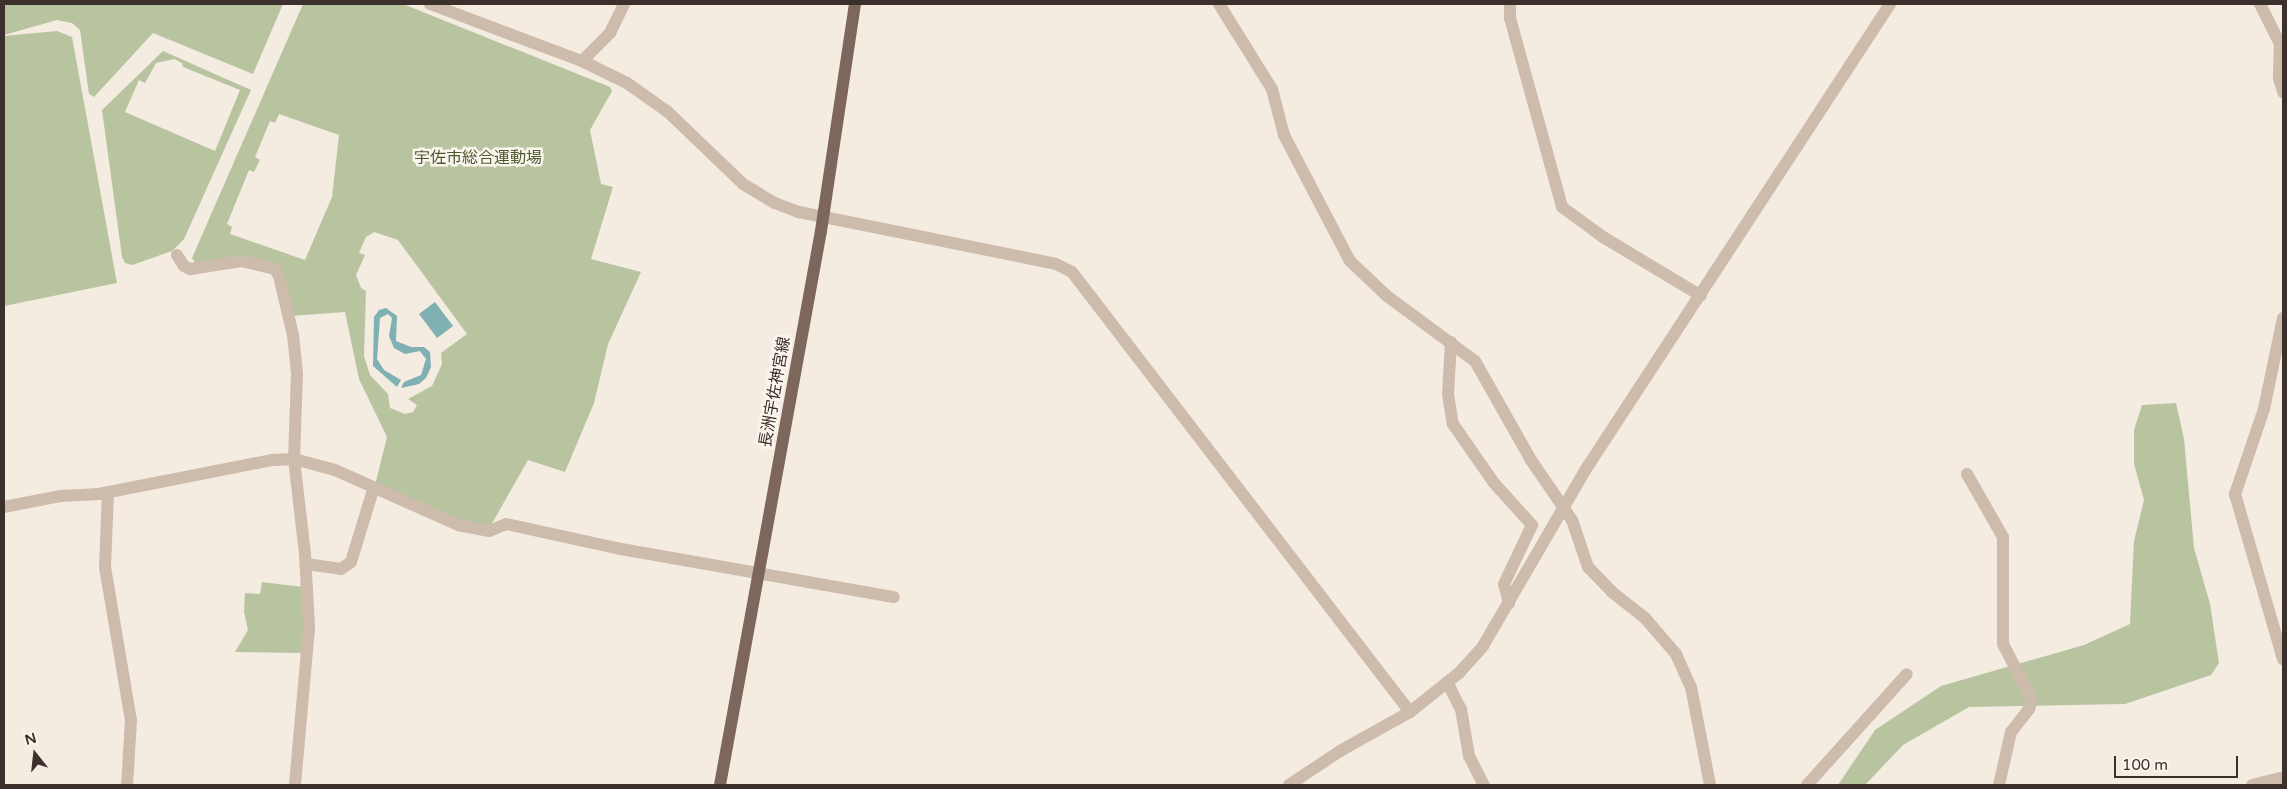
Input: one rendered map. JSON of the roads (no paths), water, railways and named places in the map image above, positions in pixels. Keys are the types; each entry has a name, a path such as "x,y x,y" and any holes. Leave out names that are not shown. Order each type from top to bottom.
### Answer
{"main road":[{"name":"長洲宇佐神宮線","path":"720,785 823,216 856,4"}],"street":[{"path":"430,4 582,61 614,75 652,99 755,192 792,210 1056,264 1072,272 1410,712"},
{"path":"582,61 610,32 624,4"},
{"path":"1219,4 1272,89 1284,135 1350,261 1387,296 1469,354 1479,366 1531,460 1563,506 1588,567 1612,592 1645,618 1682,665 1693,695 1710,785"},
{"path":"1510,4 1510,18 1562,207 1603,237 1701,296"},
{"path":"1289,785 1340,751 1410,712 1447,682 1483,646 1563,506 1890,4"},
{"path":"2260,4 2277,33 2282,55 2279,78 2283,92"},
{"path":"177,255 184,266 190,269 240,261 271,267 278,273 295,348 294,459 306,564 308,628 295,785"},
{"path":"2283,318 2263,416 2235,494 2283,659"},
{"path":"1451,342 1448,394 1454,424 1494,483 1532,525 1504,584 1509,603"},
{"path":"4,507 60,496 108,492 273,460 294,459 335,470 466,526 489,531 506,524 894,597"},
{"path":"1967,474 2003,537 2002,636 2005,650 2030,690 2032,700 2029,709 2011,732 1999,785"},
{"path":"306,564 341,569 351,562 374,486"},
{"path":"108,492 105,567 130,715 127,785"},
{"path":"1807,785 1907,674"},
{"path":"1447,682 1461,709 1469,756 1484,785"},
{"path":"2252,785 2283,777"}],"water":[{"path":"435,302 453,326 437,338 419,314"},
{"path":"386,308 397,316 396,341 411,347 424,347 430,352 431,367 426,378 419,384 401,388 404,382 421,375 426,359 420,351 405,354 394,348 389,336 392,318 388,314 380,318 377,359 384,370 401,380 397,387 373,366 374,317 379,310"}],"park label":[{"name":"宇佐市総合運動場","path":"478,158"}]}
